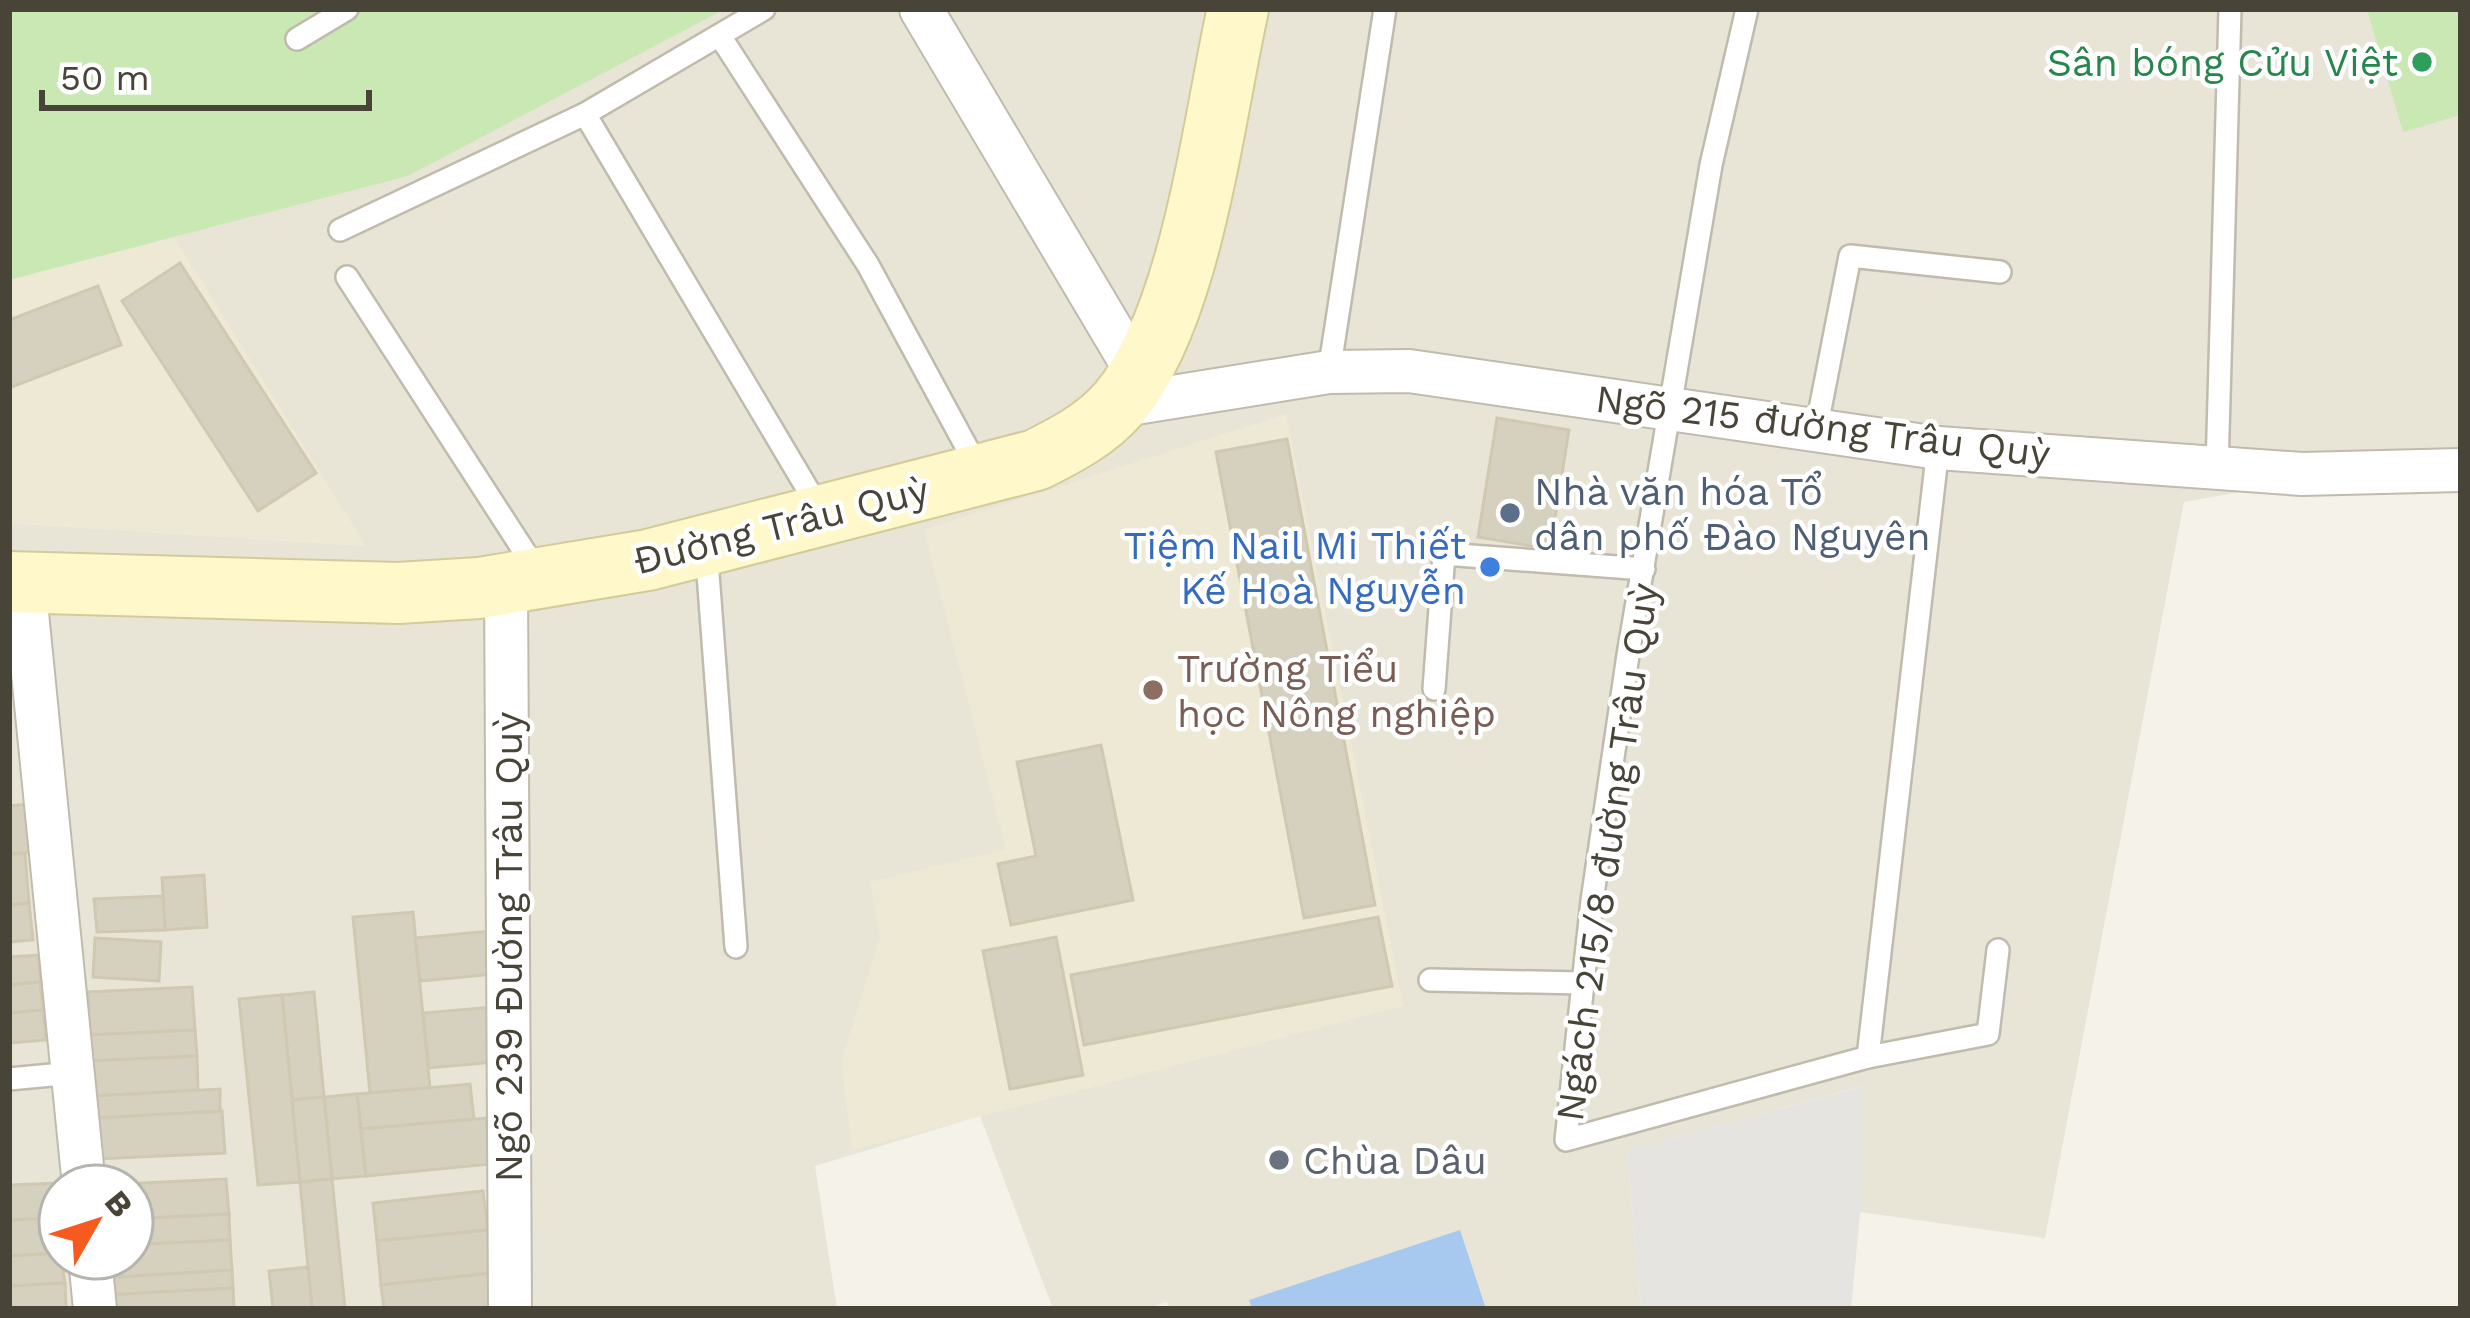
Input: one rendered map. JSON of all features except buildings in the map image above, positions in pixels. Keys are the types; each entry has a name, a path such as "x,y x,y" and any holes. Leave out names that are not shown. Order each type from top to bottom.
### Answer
{"street":[{"path":"921,9 1128,391"},
{"path":"1128,391 1181,266 1238,9"},
{"name":"Ngõ 215 đường Trâu Quỳ","path":"1128,391 1329,372 1409,370 1937,448 2217,469 2411,476 2461,470"},
{"name":"Đường Trâu Quỳ","path":"17,582 398,593 523,581 706,546 981,476 1065,446 1128,391"},
{"name":"Ngõ 239 Đường Trâu Quỳ","path":"510,1309 523,581"},
{"path":"17,582 82,1162"}],"lane":[{"path":"297,39 347,9"},
{"path":"340,230 585,114 764,9"},
{"path":"1329,372 1385,9"},
{"name":"Ngách 215/8 đường Trâu Quỳ","path":"1747,9 1711,165 1644,569 1582,983 1566,1140 1868,1058 1988,1034 1998,950"},
{"path":"2217,469 2230,9"},
{"path":"720,35 868,265 971,448 981,476"},
{"path":"585,114 823,516"},
{"path":"1816,430 1850,256 2000,272"},
{"path":"347,277 523,581"},
{"path":"1868,1058 1937,448"},
{"path":"706,546 736,947"},
{"path":"1434,688 1444,554 1644,569"},
{"path":"1430,980 1582,983"},
{"path":"9,1079 73,1073"}],"shaded area":[{"path":"9,9 408,176 174,237 366,546 9,523"},
{"path":"719,9 2461,9 2461,453 2184,502 2045,1238 1860,1212 1862,1086 1627,1151 1641,1309 1170,1309 1167,1302 1145,1309 1053,1309 980,1116 815,1166 837,1309 9,1309 9,523 365,546 173,237 408,176"},
{"name":"Trường Tiểu học Nông nghiệp","path":"1286,414 1403,1006 852,1150 841,1062 880,937 870,882 1006,849 924,530"},
{"path":"1863,1086 1864,1172 1851,1309 1641,1309 1627,1151"}],"green space":[{"path":"9,9 725,9 408,176 9,280"},
{"name":"Sân bóng Cửu Việt","path":"2367,9 2461,9 2461,115 2403,132"}],"water":[{"path":"1460,1230 1486,1309 1252,1309 1249,1300"}],"place":[{"name":"Sân bóng Cửu Việt","path":"2422,62"},
{"name":"Nhà văn hóa Tổ dân phố Đào Nguyên","path":"1510,513"},
{"name":"Tiệm Nail Mi Thiết Kế Hoà Nguyễn","path":"1490,567"},
{"name":"Trường Tiểu học Nông nghiệp","path":"1153,690"},
{"name":"Chùa Dâu","path":"1279,1160"}]}
